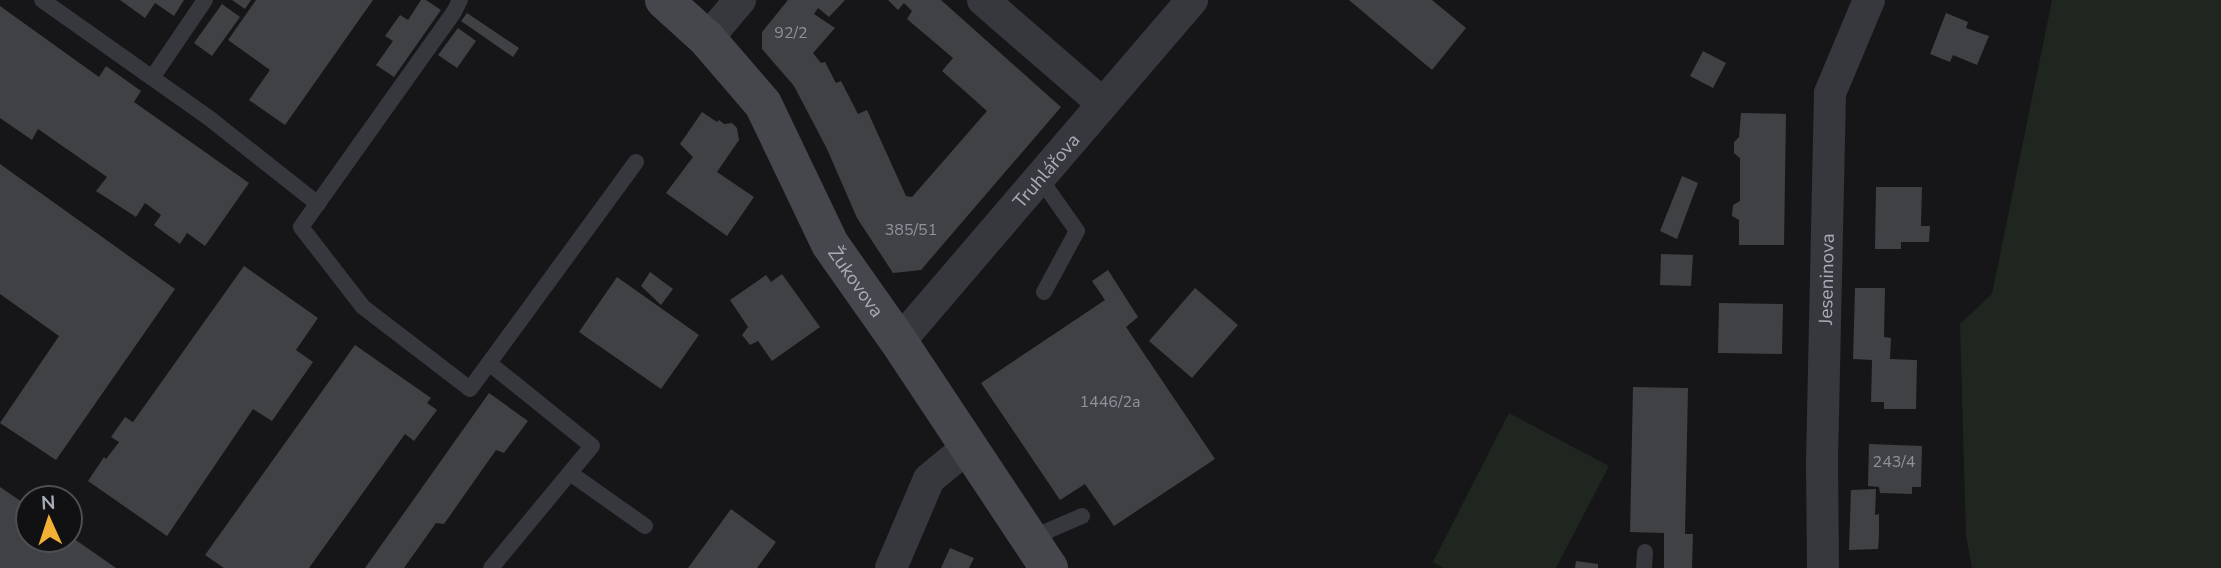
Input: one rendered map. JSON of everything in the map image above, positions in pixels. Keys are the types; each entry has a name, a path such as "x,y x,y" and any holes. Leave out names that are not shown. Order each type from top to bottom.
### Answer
{"street":[{"name":"Žukovova","path":"664,0 707,39 763,104 830,244 899,342 1039,553"},
{"path":"707,39 740,0"},
{"path":"983,0 1102,103"},
{"name":"Truhlářova","path":"899,342 1192,0"},
{"name":"Jeseninova","path":"1823,568 1822,461 1830,93 1869,0"},
{"path":"891,568 929,479 968,447"}],"lane":[{"path":"42,0 209,118 318,204"},
{"path":"152,78 205,0"},
{"path":"460,0 301,227 363,307 470,389 636,162"},
{"path":"1039,177 1077,231 1044,292"},
{"path":"489,363 592,446 491,568"},
{"path":"570,472 645,526"},
{"path":"1039,553 1082,516"}],"shaded area":[{"path":"2052,0 2221,0 2221,568 1972,568 1966,535 1960,324 1992,294"},
{"path":"1509,413 1609,466 1556,568 1443,568 1433,562"}],"building":[{"path":"120,0 184,0 174,16 155,3 145,18"},
{"path":"232,0 251,0 245,9"},
{"path":"256,0 373,0 285,125 249,100 270,70 228,40"},
{"path":"421,0 426,0 441,10 394,77 376,65 393,41 385,36 400,15 408,20"},
{"path":"788,0 845,0 829,17 818,8 814,14 835,28 813,53 821,63 825,62 836,83 841,81 858,114 867,110 906,196 912,197 987,111 942,71 953,58 907,19 912,11 904,3 898,10 888,0 941,0 1061,107 921,270 893,273 857,218 827,149 794,86 762,49 762,32"},
{"path":"1349,0 1432,0 1466,28 1432,70"},
{"path":"222,4 240,17 212,56 194,43"},
{"path":"0,6 99,77 106,66 141,91 134,102 249,183 205,246 187,233 180,244 154,225 161,215 145,203 136,217 96,191 107,177 38,129 32,140 0,118"},
{"path":"467,13 519,48 513,57 461,21"},
{"path":"1946,13 1968,22 1966,28 1989,36 1977,65 1953,55 1950,62 1930,54"},
{"path":"458,28 476,41 457,68 438,55"},
{"path":"1703,51 1726,63 1713,88 1690,76"},
{"path":"702,112 717,122 719,120 724,124 732,123 737,128 739,140 717,172 754,197 727,236 666,193 693,157 680,144"},
{"path":"1741,113 1786,114 1784,245 1739,245 1739,220 1732,216 1733,205 1740,201 1740,158 1734,153 1734,142 1739,137"},
{"path":"0,164 175,289 56,460 0,423 59,336 0,294"},
{"path":"1682,176 1698,183 1677,239 1660,231"},
{"path":"1876,187 1922,187 1921,226 1930,226 1929,242 1901,242 1901,249 1875,249"},
{"path":"1661,254 1693,255 1691,286 1660,285"},
{"path":"244,266 318,318 296,350 313,362 272,421 253,409 167,536 88,481 104,457 106,459 119,442 111,437 125,417 133,422"},
{"path":"1108,270 1138,317 1126,327 1215,459 1114,526 1085,484 1060,500 981,383 1105,300 1092,281"},
{"path":"650,272 673,289 661,305 641,286"},
{"path":"782,274 820,327 772,361 758,341 750,345 742,335 748,327 730,300 766,275 771,282"},
{"path":"617,277 699,335 661,389 579,332"},
{"path":"1195,288 1238,325 1192,378 1149,341"},
{"path":"1855,288 1885,288 1884,337 1891,338 1890,359 1917,360 1916,409 1884,409 1884,402 1871,402 1872,360 1853,359"},
{"path":"1719,303 1783,304 1782,354 1718,353"},
{"path":"355,345 431,398 427,403 437,410 414,441 405,434 309,568 224,568 205,555"},
{"path":"1633,387 1688,388 1685,534 1693,534 1692,568 1664,568 1664,533 1630,532"},
{"path":"489,393 528,421 504,453 496,450 444,524 436,523 404,568 365,568"},
{"path":"1869,444 1922,446 1921,487 1912,487 1912,494 1880,493 1879,487 1868,486"},
{"path":"0,487 14,496 14,554 84,554 84,546 116,568 0,568"},
{"path":"1876,489 1875,515 1879,514 1878,549 1849,550 1851,490"},
{"path":"731,509 776,542 757,568 688,568"},
{"path":"950,548 974,558 969,568 941,568"},
{"path":"1576,561 1598,564 1598,568 1575,568"}]}
